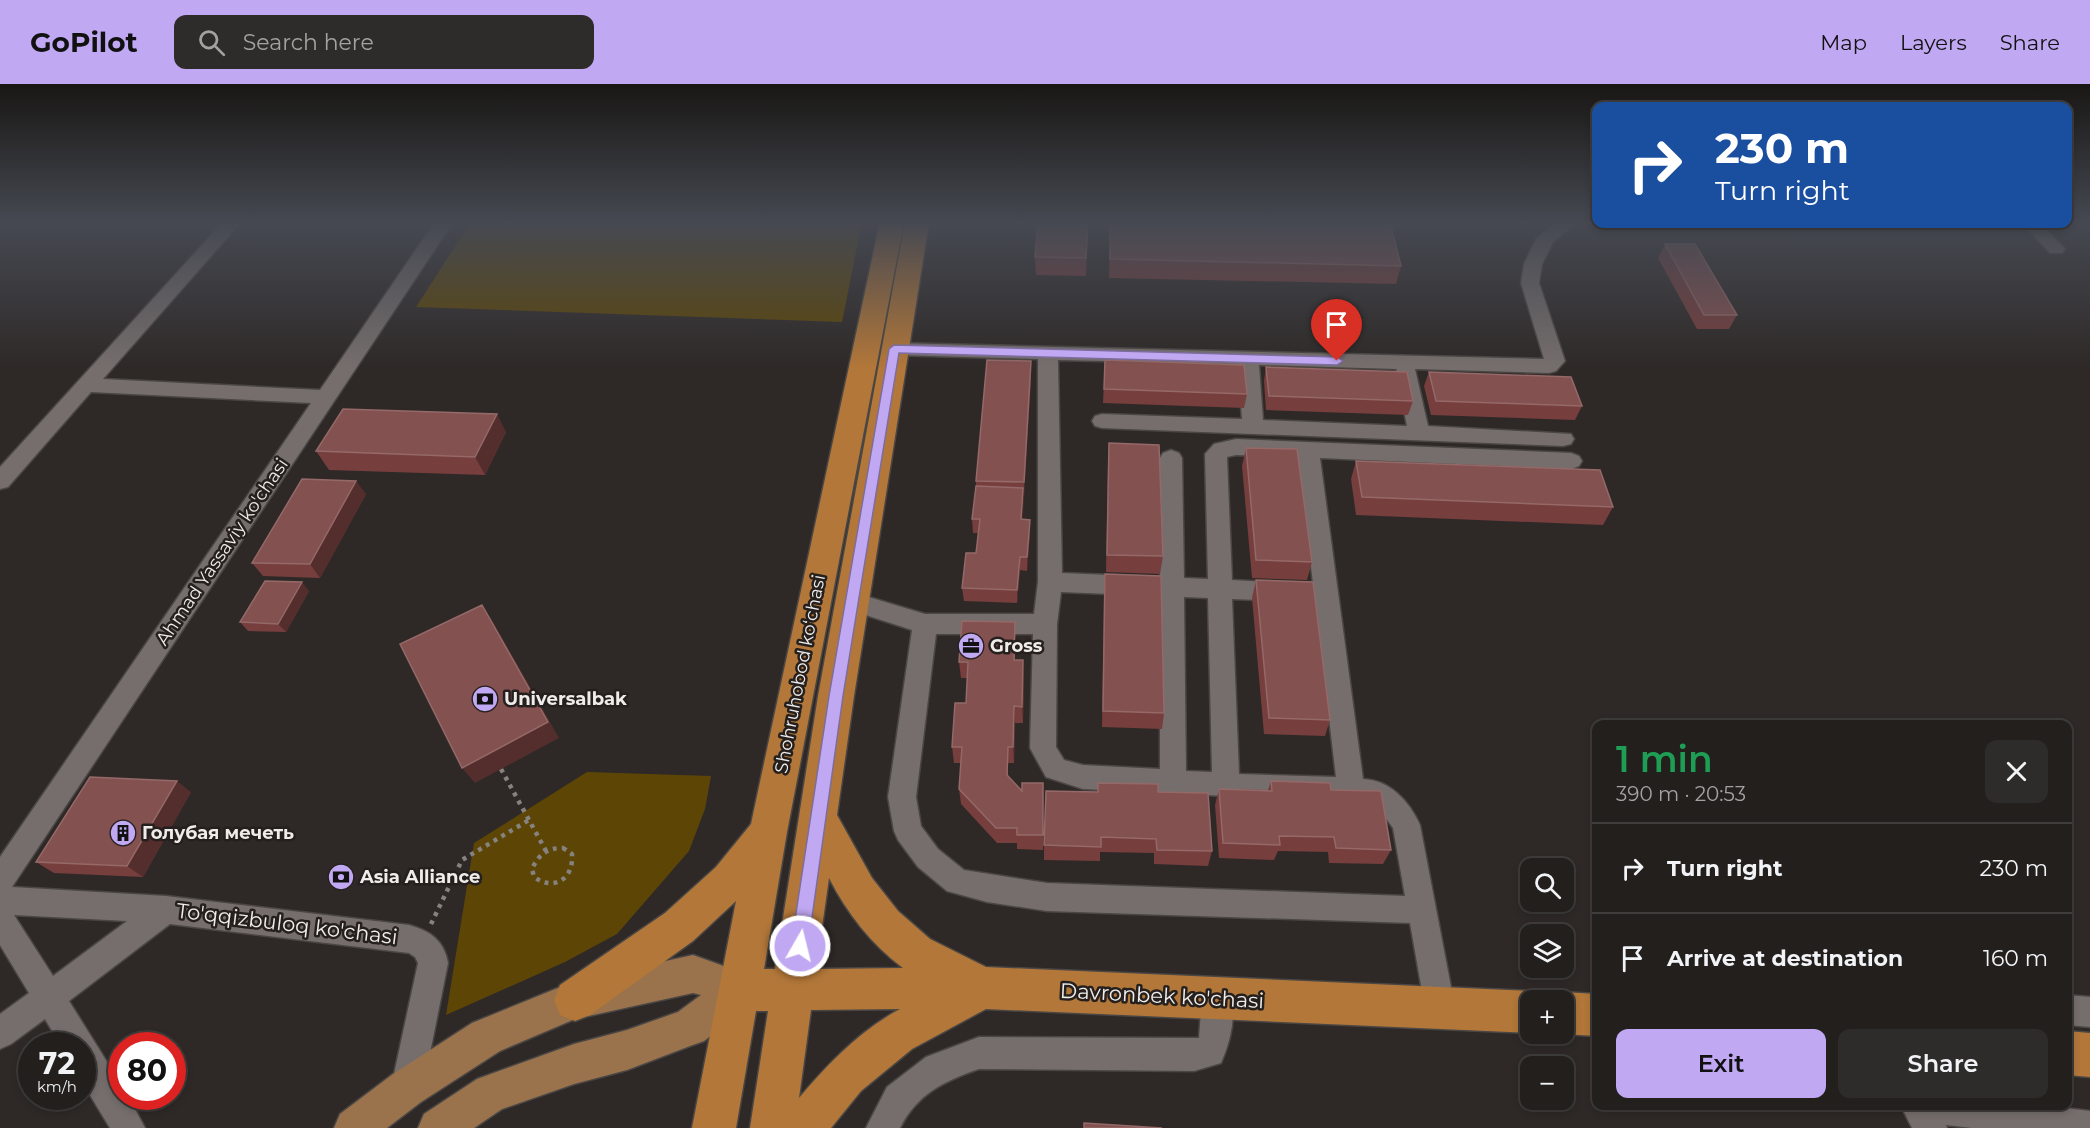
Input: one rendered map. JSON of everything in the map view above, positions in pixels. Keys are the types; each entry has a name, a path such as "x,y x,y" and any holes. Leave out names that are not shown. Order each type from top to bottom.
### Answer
{"highway":[{"name":"Shohruhobod koʻchasi","path":"714,1128 768,832 881,271"},
{"name":"Shohruhobod koʻchasi","path":"772,1128 818,815 908,271"},
{"path":"818,815 843,870 879,921 917,954 983,988"},
{"path":"574,1000 679,927 730,880 768,832"},
{"path":"802,1128 846,1077 897,1034 983,988"},
{"name":"Davronbek ko'chasi","path":"741,990 983,988 1520,1012"},
{"path":"1574,1014 1592,1015"},
{"path":"2072,1053 2090,1055"}],"main road":[{"path":"354,1128 407,1088 486,1037 574,1000 693,974 741,990"},
{"path":"438,1128 491,1093 574,1064 627,1050 690,1027 741,990"}],"street":[{"path":"0,481 189,271"},
{"name":"Ahmad Yassaviy ko'chasi","path":"0,881 411,271"},
{"path":"894,349 1549,366 1555,361 1530,283 1532,271"},
{"path":"1048,354 1050,582 1045,624 1043,748 1055,769 1083,777 1374,791 1395,808 1406,825 1440,1008"},
{"path":"1248,358 1253,427"},
{"path":"1404,363 1419,433"},
{"path":"87,385 326,397"},
{"path":"1102,421 1419,433 1567,450 1308,450 1236,447 1222,449 1216,454 1226,784"},
{"path":"1308,450 1351,790"},
{"path":"1171,458 1173,781"},
{"path":"1050,582 1326,594"},
{"path":"852,601 925,624 1045,624"},
{"path":"925,624 902,797 908,831 928,858 957,882 987,889 1047,897 1422,910"},
{"name":"To'qqizbuloq ko'chasi","path":"0,900 166,910 409,939 422,943 432,953 434,963 407,1088"},
{"path":"0,1033 166,910"},
{"path":"0,918 71,1032"},
{"path":"882,1128 898,1098 937,1068 979,1053 1194,1055 1210,1052 1215,1039 1217,998"},
{"path":"2072,1010 2090,1012"},
{"path":"96,1075 129,1128"},
{"path":"1920,1110 1931,1128"},
{"path":"1958,1110 2090,1127"}],"path":[{"path":"501,769 546,851"},
{"path":"422,943 462,860 529,820"},
{"path":"563,848 569,850 574,859 571,871 555,884 542,883 534,876 534,864 546,851 563,848"}],"shaded area":[{"path":"439,271 852,271 842,322 416,307"},
{"path":"587,772 711,776 705,809 689,851 617,934 565,962 446,1015 474,843"}],"building":[{"path":"1680,271 1711,271 1737,315 1704,315"},
{"path":"987,360 1031,361 1024,482 976,481"},
{"path":"1105,360 1244,365 1247,394 1104,389"},
{"path":"1266,367 1407,372 1413,401 1269,396"},
{"path":"1429,372 1571,377 1582,406 1436,401"},
{"path":"343,409 497,414 475,457 316,451"},
{"path":"1109,443 1159,445 1163,556 1107,555"},
{"path":"1246,448 1297,449 1312,562 1256,560"},
{"path":"1356,461 1600,470 1613,507 1362,497"},
{"path":"302,479 356,481 310,564 252,563"},
{"path":"976,486 1023,488 1021,519 1030,520 1027,557 1020,557 1017,590 962,588 966,553 976,553 980,519 972,519"},
{"path":"1105,574 1161,576 1164,713 1103,711"},
{"path":"1256,580 1313,582 1330,720 1269,718"},
{"path":"265,581 302,582 278,624 240,622"},
{"name":"Universalbak","path":"482,605 548,722 462,768 400,644"},
{"path":"962,621 1015,622 1014,660 1023,660 1022,707 1014,706 1013,747 1008,747 1007,775 1022,791 1022,783 1043,783 1043,835 1017,835 1017,828 996,828 959,789 962,747 952,747 955,703 966,703 968,662 959,662"},
{"name":"Голубая мечеть","path":"90,777 177,781 127,866 36,862"},
{"path":"1271,781 1330,783 1331,790 1381,791 1391,850 1336,848 1334,837 1279,836 1280,845 1223,843 1219,789 1272,791"},
{"path":"1098,783 1158,784 1158,792 1208,793 1212,851 1157,850 1156,839 1101,837 1101,847 1044,845 1046,791 1098,792"},
{"path":"1084,1123 1162,1128 1084,1128"}],"place":[{"name":"Gross","path":"971,646"},
{"name":"Universalbak","path":"485,699"},
{"name":"Голубая мечеть","path":"123,833"},
{"name":"Asia Alliance","path":"341,877"}],"route":[{"path":"800,946 836,696 894,349 1337,361"}]}
